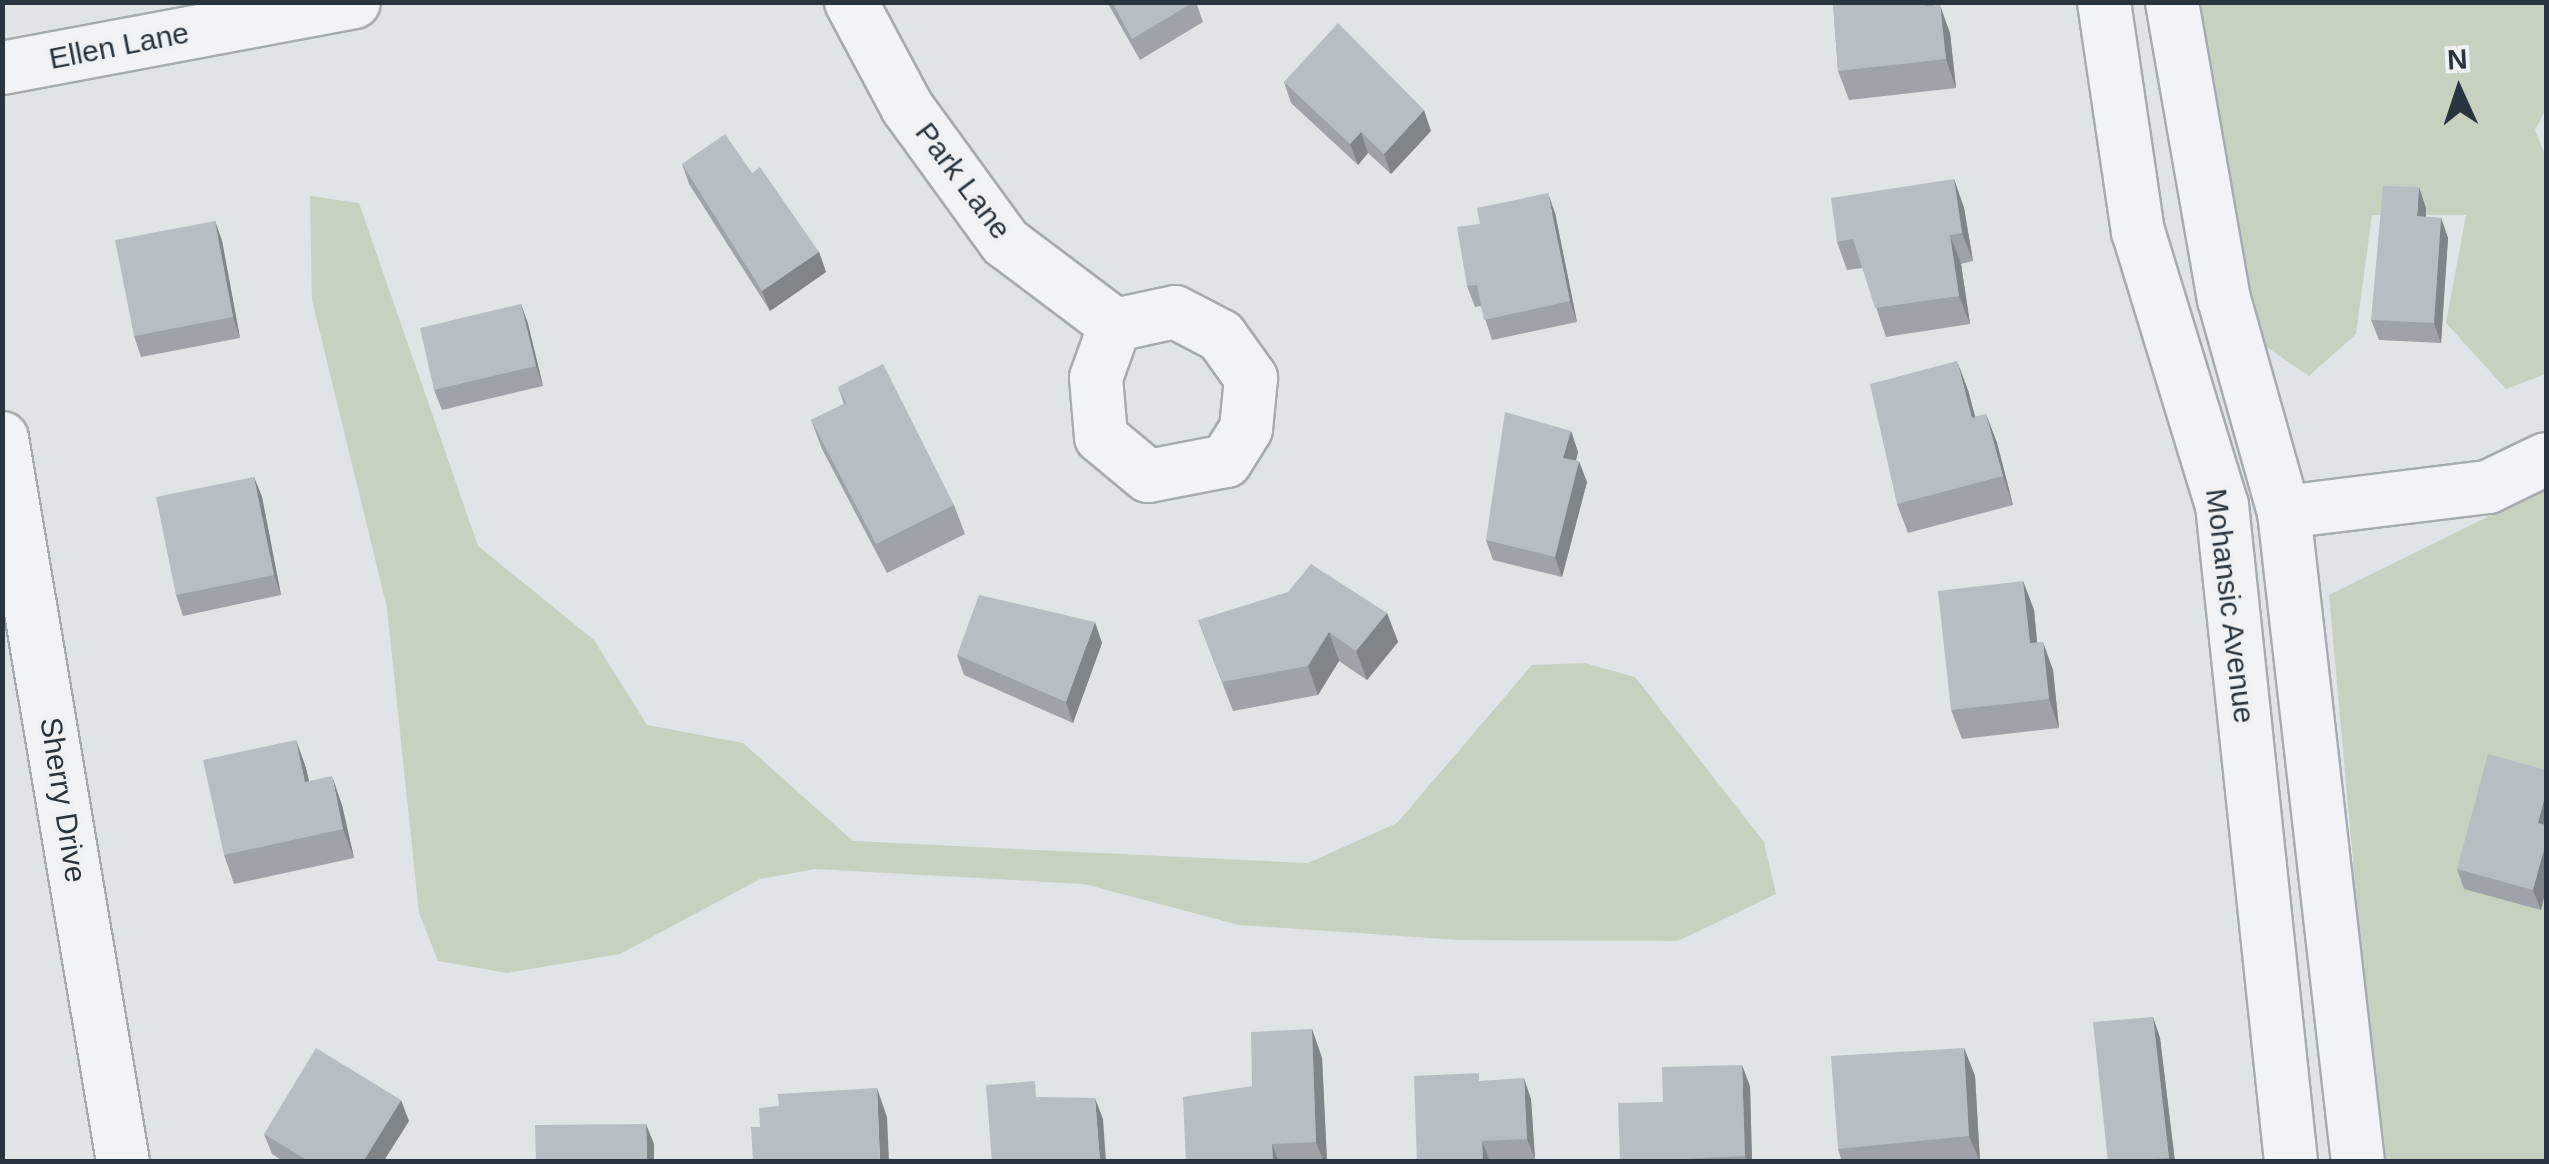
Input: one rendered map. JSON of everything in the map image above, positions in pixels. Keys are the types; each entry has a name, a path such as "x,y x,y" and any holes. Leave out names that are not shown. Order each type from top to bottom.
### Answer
{"street":[{"name":"Ellen Lane","path":"2,68 354,2"},
{"name":"Park Lane","path":"851,2 907,108 1005,242 1115,325"},
{"name":"Mohansic Avenue","path":"2104,2 2138,231 2222,505 2290,1162"},
{"name":"Mohansic Avenue","path":"2172,2 2224,299 2284,512 2358,1162"},
{"name":"Sherry Drive","path":"2,438 123,1162"},
{"path":"2284,512 2488,487 2546,459"}],"green space":[{"path":"2201,3 2546,3 2546,109 2535,130 2546,157 2546,374 2506,389 2446,323 2466,215 2372,215 2356,334 2309,376 2246,333"},
{"path":"310,196 359,203 478,546 594,640 647,725 743,743 853,841 1308,863 1397,823 1532,665 1585,663 1635,677 1764,842 1776,894 1678,941 1459,940 1239,925 1084,884 815,869 760,879 620,954 507,973 438,961 419,913 387,608 312,300"},
{"path":"2546,488 2546,1161 2380,1161 2329,595"}],"building":[{"path":"1112,2 1194,2 1132,39"},
{"path":"1833,2 1940,5 1946,59 1838,71"},
{"path":"1338,23 1424,110 1384,154 1361,132 1350,144 1284,82"},
{"path":"725,134 752,173 760,167 819,252 762,291 682,164"},
{"path":"1954,179 1962,233 1950,235 1959,296 1875,308 1853,239 1837,242 1831,198"},
{"path":"2383,186 2419,187 2417,216 2441,218 2434,323 2371,320"},
{"path":"1548,193 1570,301 1484,320 1477,285 1467,286 1457,227 1480,224 1477,208"},
{"path":"215,221 233,317 134,336 115,240"},
{"path":"521,304 536,366 434,390 420,328"},
{"path":"1957,361 1972,418 1986,414 2003,476 1897,504 1870,384"},
{"path":"883,364 954,505 876,544 811,420 846,403 838,387"},
{"path":"1505,412 1571,431 1563,458 1579,461 1555,557 1486,540"},
{"path":"254,477 274,575 176,595 156,497"},
{"path":"1311,564 1387,613 1356,651 1329,632 1308,666 1222,682 1198,620 1288,592"},
{"path":"2023,581 2030,643 2043,642 2049,699 1951,710 1938,591"},
{"path":"979,595 1095,622 1066,702 957,655"},
{"path":"296,740 305,782 332,776 343,829 224,855 203,760"},
{"path":"2488,754 2546,770 2546,793 2538,823 2546,825 2546,842 2533,890 2457,869"},
{"path":"2153,1017 2169,1158 2108,1162 2093,1022"},
{"path":"1312,1029 1316,1142 1272,1144 1273,1162 1186,1162 1183,1097 1252,1086 1251,1032"},
{"path":"316,1048 401,1100 363,1162 310,1162 264,1134"},
{"path":"1964,1048 1969,1136 1838,1149 1831,1056"},
{"path":"1742,1065 1745,1156 1620,1162 1618,1103 1663,1102 1662,1067"},
{"path":"1479,1073 1479,1081 1524,1078 1527,1139 1482,1141 1483,1162 1417,1162 1414,1076"},
{"path":"1035,1081 1036,1097 1095,1098 1100,1162 992,1162 986,1085"},
{"path":"877,1088 880,1162 753,1162 751,1127 760,1127 759,1108 779,1106 778,1094"},
{"path":"646,1124 647,1162 536,1162 535,1125"}]}
